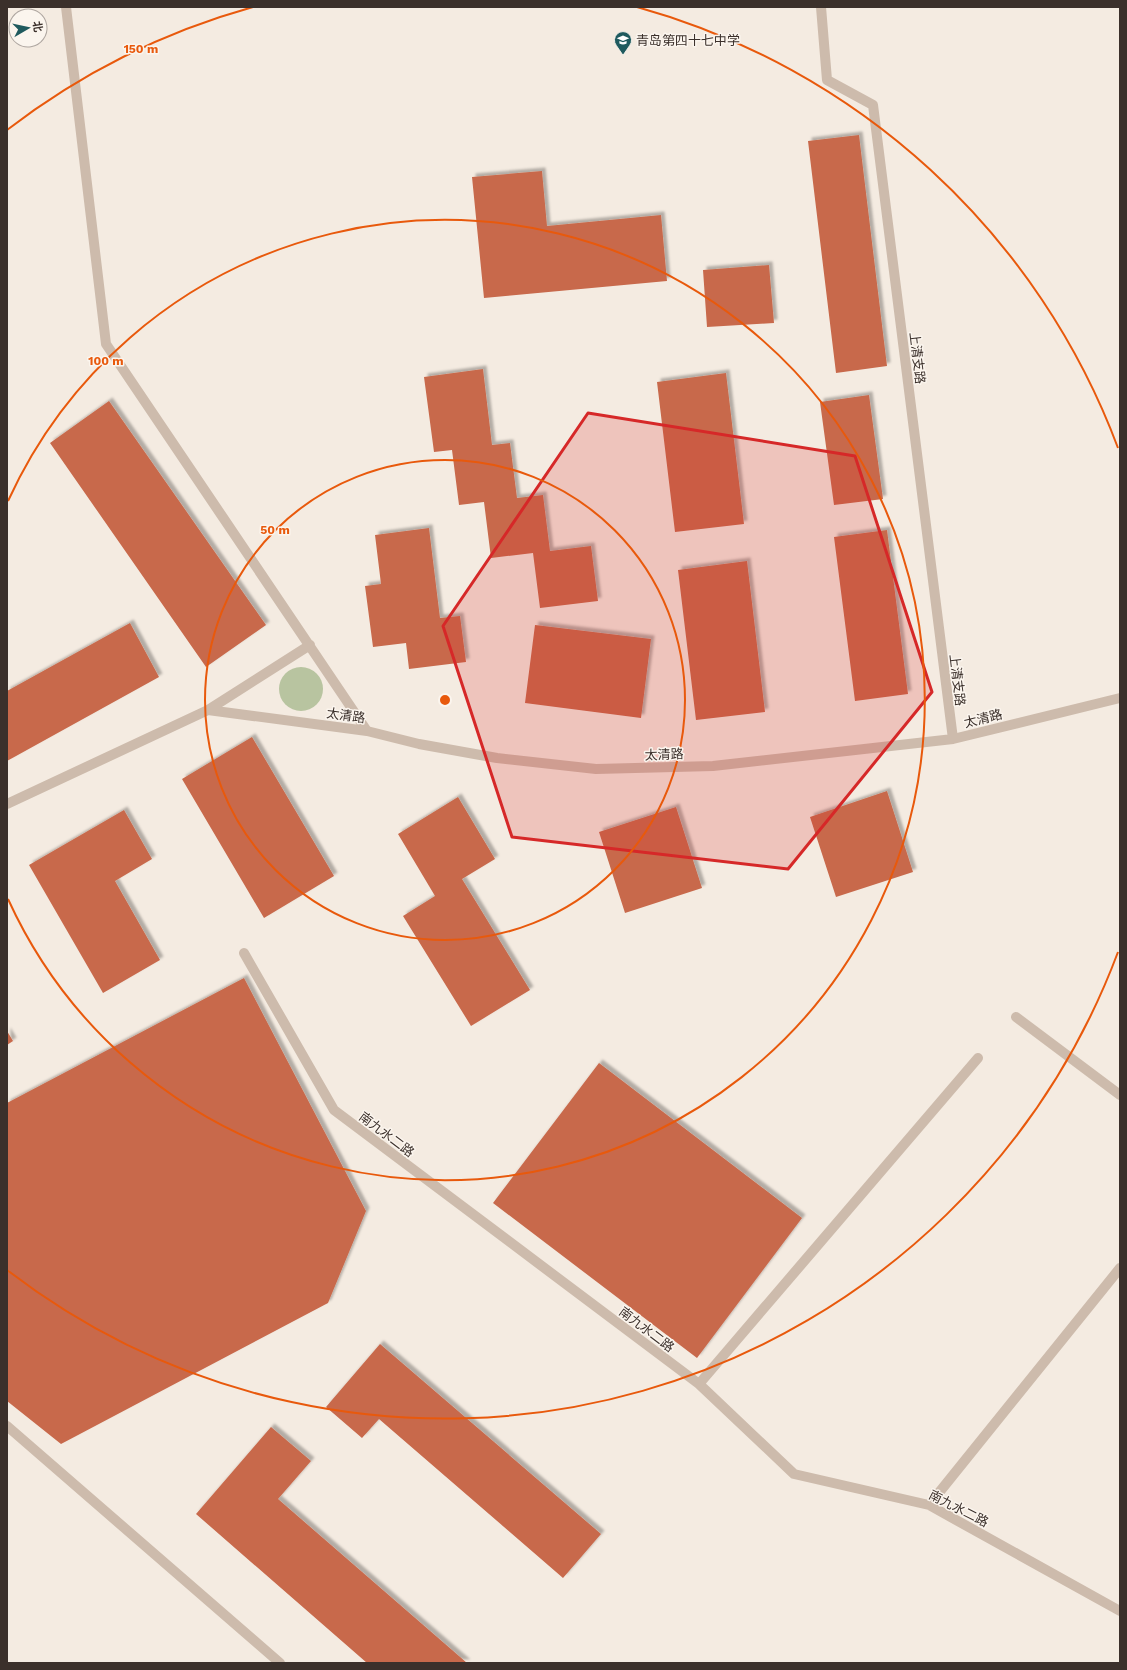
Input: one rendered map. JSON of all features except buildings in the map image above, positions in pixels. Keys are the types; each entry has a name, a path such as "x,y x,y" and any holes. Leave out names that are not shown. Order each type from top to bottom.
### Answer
{"street":[{"path":"66,7 106,344 367,731"},
{"name":"上清支路","path":"821,7 827,80 873,105 953,739"},
{"path":"7,804 208,710 310,645"},
{"name":"太清路","path":"208,710 367,731 419,744 497,758 596,769 713,766 953,739 1120,698"},
{"name":"南九水二路","path":"244,953 334,1110 699,1384 794,1474 929,1505 1120,1611"},
{"path":"1016,1017 1120,1095"},
{"path":"699,1384 978,1058"},
{"path":"929,1505 1120,1268"},
{"path":"7,1426 280,1663"}],"highlighted area":[{"path":"588,413 855,456 932,692 788,869 512,837 443,626"}],"green space":[{"path":"297,667 305,667 310,668 317,673 322,680 322,698 317,705 310,710 297,711 289,708 282,701 279,693 279,685 282,677 289,670"}],"place":[{"name":"青岛第四十七中学","path":"623,55"}]}
